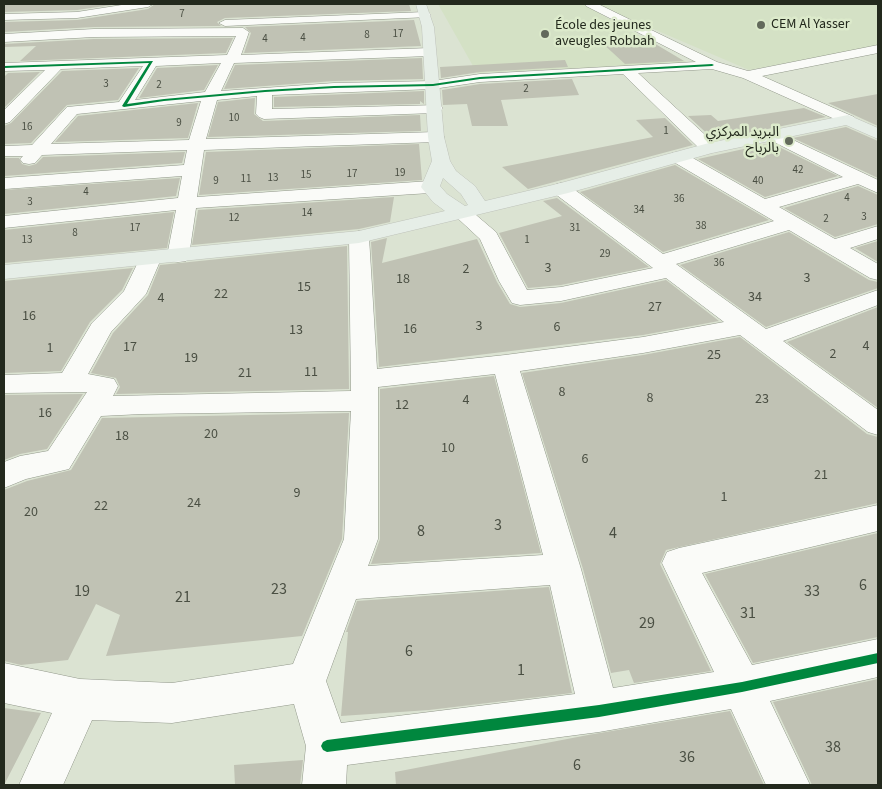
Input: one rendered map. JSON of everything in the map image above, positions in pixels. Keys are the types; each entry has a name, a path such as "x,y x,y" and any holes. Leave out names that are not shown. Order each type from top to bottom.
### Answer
{"main road":[{"path":"423,16 430,52 436,138 445,167 468,190 471,214"},
{"path":"4,272 359,237 390,229 471,214 709,148 848,120 878,134"},
{"path":"390,229 432,189 445,167"},
{"path":"445,167 481,184 536,195"},
{"path":"432,189 445,202 471,214"}],"street":[{"path":"4,17 76,15 148,4"},
{"path":"590,4 712,65 748,75 848,120"},
{"path":"337,7 423,16"},
{"path":"222,11 225,17 225,27"},
{"path":"4,38 94,33 128,34 225,27 283,14 423,16"},
{"path":"178,256 196,145 210,97 229,60 234,56 247,35 225,27"},
{"path":"104,64 128,34"},
{"path":"748,75 878,49"},
{"path":"4,67 430,52"},
{"path":"124,106 152,62"},
{"path":"4,184 37,152 72,110 265,91 334,87 433,85 480,78 712,65"},
{"path":"4,119 56,66"},
{"path":"627,70 709,148"},
{"path":"265,91 264,114 435,108"},
{"path":"4,97 25,96"},
{"path":"774,136 878,187"},
{"path":"4,151 37,152 436,138"},
{"path":"678,156 878,273"},
{"path":"4,184 193,170"},
{"path":"112,211 120,176"},
{"path":"762,206 859,178"},
{"path":"4,222 187,203 432,189"},
{"path":"561,189 878,425"},
{"path":"471,214 489,236 520,298 562,294 665,266 790,222"},
{"path":"832,247 878,232"},
{"path":"324,785 327,746 313,698 306,682 361,539 364,390 359,237"},
{"path":"70,382 101,328 134,294 150,259"},
{"path":"93,408 364,390 505,364 755,332 878,297"},
{"path":"505,364 564,569 599,711"},
{"path":"4,384 84,382 104,386 93,408 58,462 20,468 4,476"},
{"path":"788,785 742,687 679,563 878,518"},
{"path":"343,584 564,569"},
{"path":"327,746 599,711 742,687 878,658"},
{"path":"4,683 80,699 172,703 306,682"},
{"path":"41,785 80,699"}],"shaded area":[{"name":"École des jeunes aveugles Robbah","path":"438,4 583,4 688,63 477,73"},
{"name":"CEM Al Yasser","path":"595,4 878,4 878,46 749,70"}],"building":[{"path":"4,4 118,4 77,10 4,12"},
{"path":"155,4 409,4 411,11 225,18 217,22 221,26 94,27 4,32 4,22 77,20 148,9"},
{"path":"414,20 421,46 244,53 251,33 245,27"},
{"path":"642,37 684,61 625,64 600,41"},
{"path":"233,38 226,53 20,61 36,46 4,47 4,44 94,39"},
{"path":"422,58 423,79 334,81 224,89 235,65"},
{"path":"565,60 568,67 480,72 441,78 440,67"},
{"path":"218,65 204,90 139,98 157,68"},
{"path":"139,68 118,100 67,105 31,143 4,144 4,126 11,123 62,71"},
{"path":"40,72 4,108 4,77 8,73"},
{"path":"572,79 579,95 501,100 508,126 472,126 467,104 443,105 442,90 480,84"},
{"path":"424,91 424,104 420,101 420,104 274,107 274,97"},
{"path":"878,94 878,126 828,103"},
{"path":"255,98 254,114 263,121 420,115 421,131 208,137 218,102"},
{"path":"198,103 188,138 55,142 78,116"},
{"path":"804,108 826,117 714,140 688,116 711,115 718,121"},
{"path":"665,118 693,145 528,189 502,167 653,137 636,120"},
{"path":"846,127 878,141 878,178 793,138"},
{"path":"771,143 838,176 765,197 698,159"},
{"path":"419,144 422,180 199,195 206,152"},
{"path":"185,152 182,163 4,176 4,158 19,158 22,164 29,166 36,164 43,157"},
{"path":"675,165 769,220 663,252 580,192"},
{"path":"180,178 176,196 4,214 4,190"},
{"path":"858,186 878,195 878,224 835,237 784,208"},
{"path":"394,197 390,222 359,229 192,245 198,210"},
{"path":"557,198 649,267 561,285 528,288 499,233 562,216 543,201"},
{"path":"174,212 167,248 4,263 4,230"},
{"path":"789,232 869,280 878,282 878,288 766,327 680,265"},
{"path":"387,238 382,263 477,239 497,282 510,304 520,307 561,303 666,280 719,321 643,335 379,367 371,242"},
{"path":"878,241 878,262 855,248"},
{"path":"347,246 349,389 116,394 120,387 116,378 91,373 113,333 148,295 160,265"},
{"path":"133,268 122,290 90,322 61,371 4,373 4,281"},
{"path":"878,307 878,408 787,342"},
{"path":"740,337 867,434 878,437 878,503 666,550 660,564 711,671 634,683 629,670 611,673 583,569 522,373 643,355"},
{"path":"494,376 541,553 371,564 380,539 380,389"},
{"path":"83,394 47,449 20,454 4,460 4,395"},
{"path":"349,413 342,539 302,636 106,656 120,615 96,604 68,660 21,665 4,661 4,490 27,481 71,470 102,418"},
{"path":"878,533 878,637 753,663 705,574"},
{"path":"549,587 572,693 429,710 341,716 348,632 346,632 357,601"},
{"path":"878,679 878,785 812,785 773,702"},
{"path":"4,708 41,713 4,785"},
{"path":"730,711 764,785 396,785 395,772 588,735"},
{"path":"303,760 300,785 235,785 234,765"}],"cycle path":[{"path":"4,67 152,62 124,106 164,100 265,91 334,87 433,85 480,78 712,65"},
{"path":"327,746 599,711 742,687 878,658"}],"place":[{"name":"CEM Al Yasser","path":"761,25"},
{"name":"École des jeunes aveugles Robbah","path":"545,34"},
{"name":"البريد المركزي بالرباح","path":"789,141"}]}
